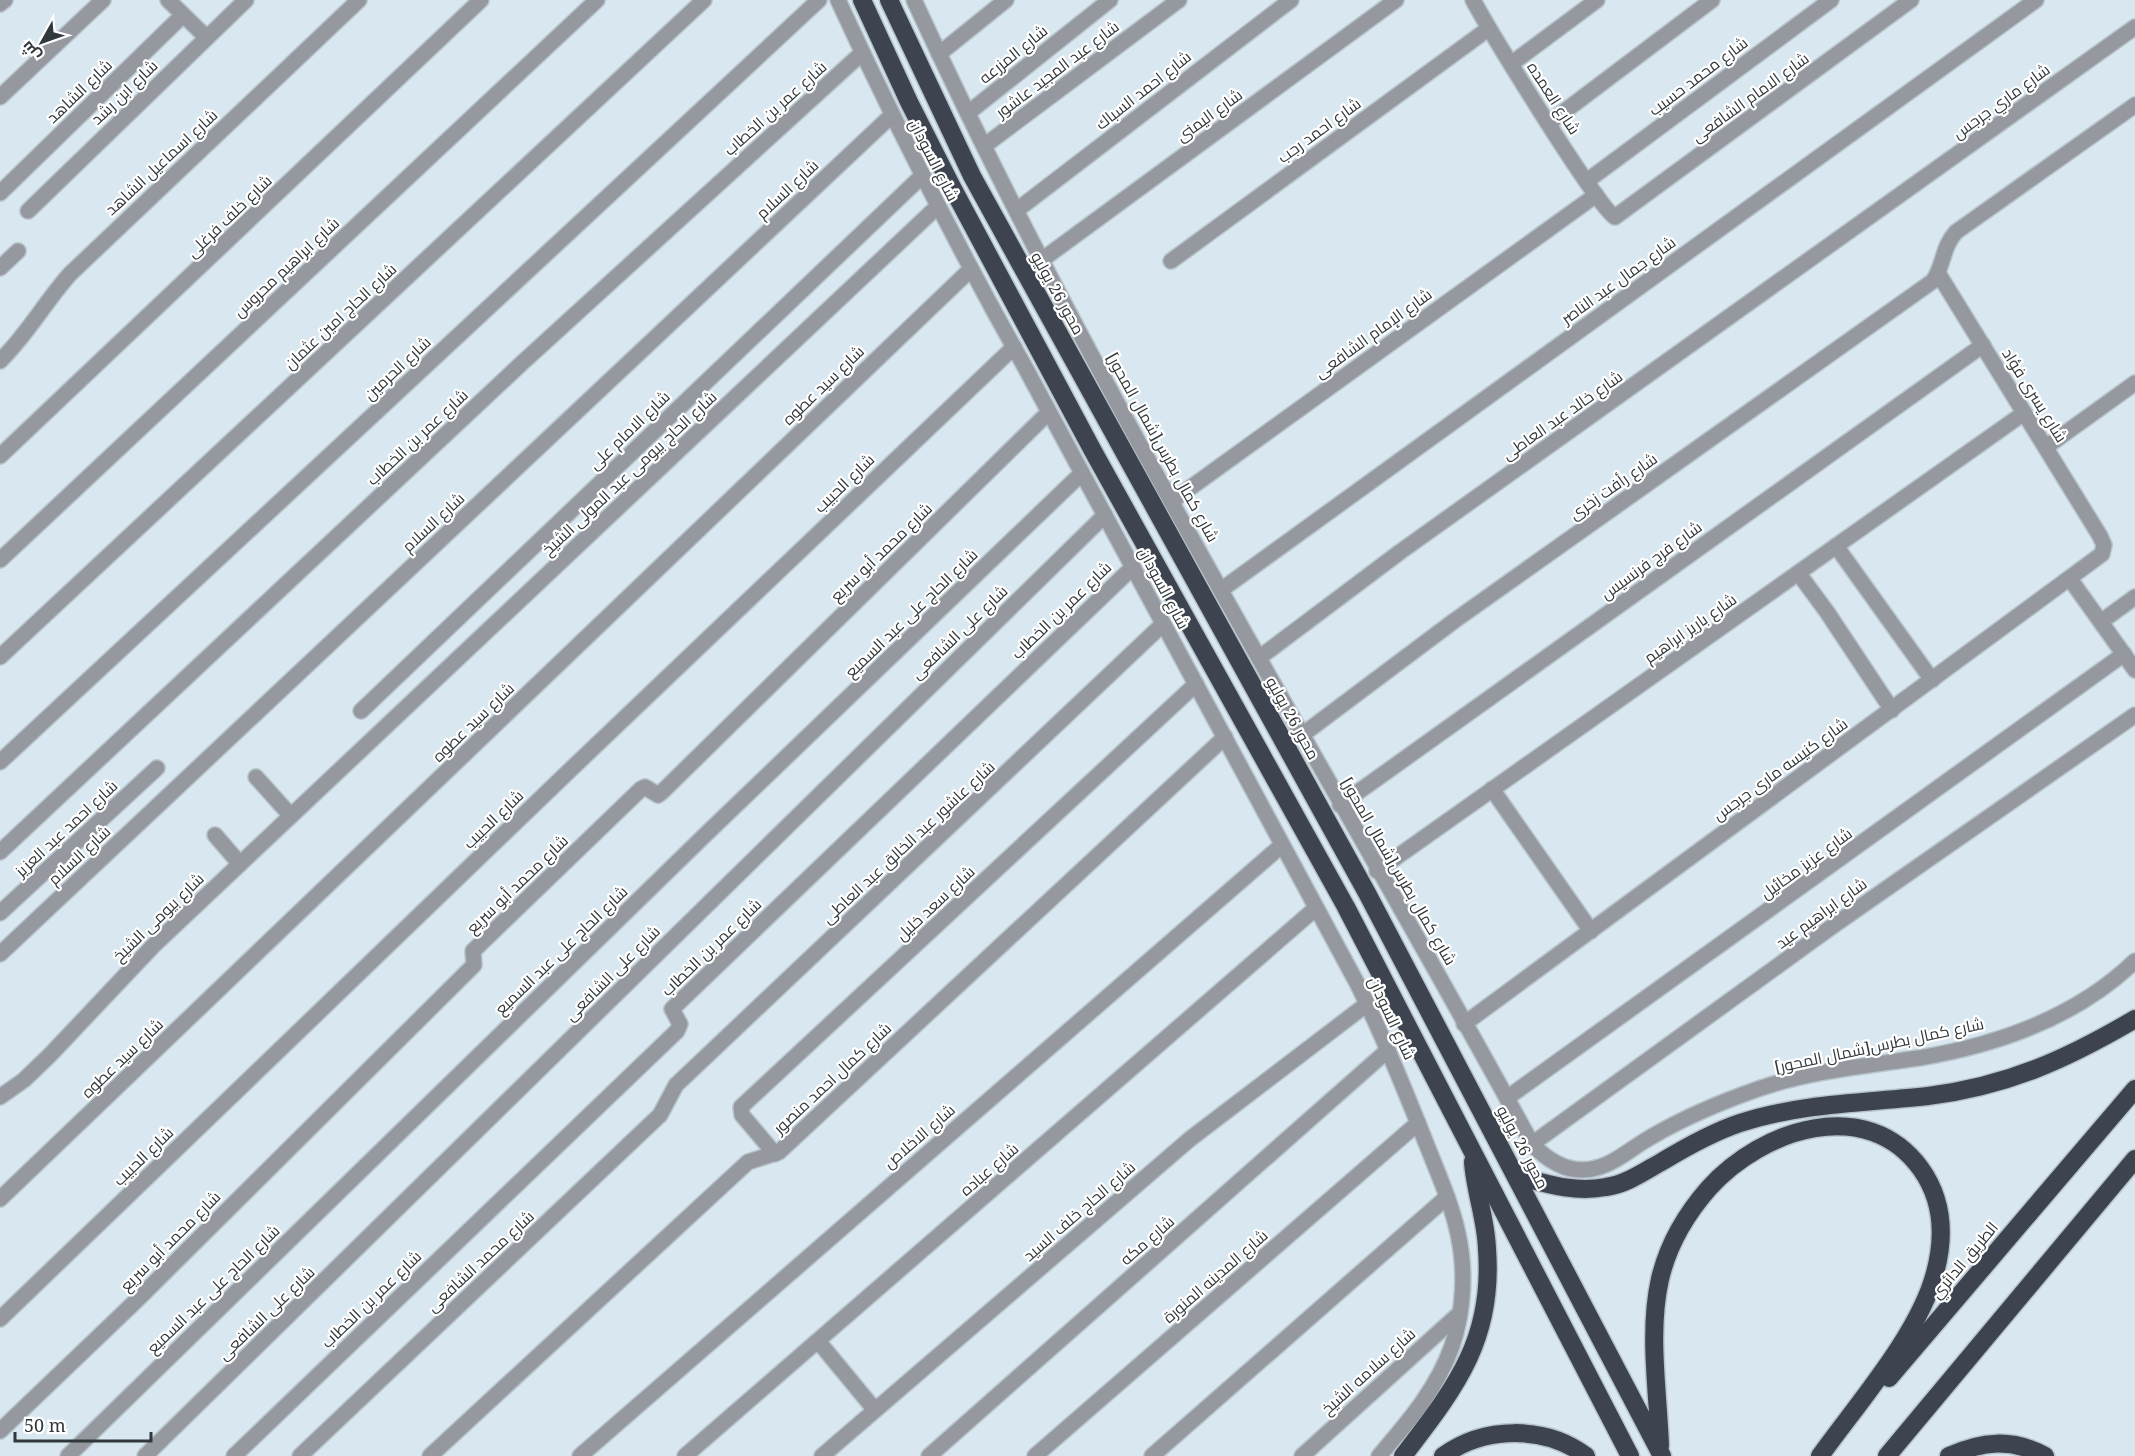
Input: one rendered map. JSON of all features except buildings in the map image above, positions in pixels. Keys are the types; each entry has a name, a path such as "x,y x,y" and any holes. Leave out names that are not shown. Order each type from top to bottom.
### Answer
{"highway":[{"path":"862,0 909,102 952,187 1093,451 1346,907 1630,1456"},
{"name":"محور 26 يوليو","path":"889,0 942,115 983,195 1367,893 1661,1453"},
{"path":"1517,1176 1566,1189 1588,1190 1609,1187 1630,1180 1697,1141 1740,1123 1834,1103 1928,1096 2006,1080 2081,1051 2135,1019"},
{"name":"الطريق الدائري","path":"1821,1456 2135,1089"},
{"path":"1661,1453 1656,1306 1660,1278 1689,1214 1710,1187 1736,1164 1765,1145 1794,1132 1826,1125 1857,1125 1886,1137 1912,1156 1931,1182 1941,1213 1940,1242 1935,1272 1926,1300 1913,1326 1821,1456"},
{"path":"1403,1456 1456,1384 1476,1342 1482,1315 1488,1251 1484,1216 1473,1165 1473,1152"},
{"path":"1887,1456 2135,1160"},
{"path":"1443,1456 1458,1445 1496,1433 1536,1434 1574,1447 1586,1456"},
{"path":"1949,1456 1969,1447 1993,1442 2017,1444 2045,1456"}],"street":[{"path":"0,4 4,0"},
{"path":"0,97 103,0"},
{"path":"168,0 206,37"},
{"name":"شارع ابن رشد","path":"28,211 246,0"},
{"name":"شارع اسماعيل الشاهد","path":"0,361 26,332 40,309 70,273 359,0"},
{"name":"شارع خلف فرغلى","path":"0,456 480,0"},
{"name":"شارع ابراهيم محروس","path":"0,560 597,0"},
{"name":"شارع الحاج امين عثمان","path":"0,657 704,0"},
{"name":"شارع الحرمين","path":"0,762 819,0"},
{"name":"شارع السودان","path":"838,0 891,116 970,270 1105,515 1367,1004 1447,1197 1458,1233 1463,1271 1460,1313 1452,1345 1437,1380 1416,1411 1379,1456"},
{"name":"شارع كمال بطرس[شمال المحور]","path":"914,0 984,146 1042,259 1172,501 1377,871 1532,1144 1544,1157 1560,1166 1578,1170 1596,1168 1688,1117 1768,1085 1811,1074 1974,1046 2025,1029 2075,1008 2119,977 2135,961"},
{"path":"939,54 1006,0"},
{"name":"شارع المزرعه","path":"968,113 1110,0"},
{"name":"شارع عبد المجيد عاشور","path":"984,146 1179,0"},
{"name":"شارع احمد السباك","path":"1017,210 1291,0"},
{"name":"شارع اليمنى","path":"1042,259 1396,0"},
{"path":"1511,64 1598,0"},
{"path":"1549,123 1712,0"},
{"name":"شارع محمد حسيب","path":"1587,181 1831,0"},
{"name":"شارع الامام الشافعى","path":"1609,213 1618,216 1911,0"},
{"name":"شارع جمال عبد الناصر","path":"1221,590 2036,0"},
{"name":"شارع العمده","path":"1475,1 1488,29 1609,213"},
{"name":"شارع الشاهد","path":"0,193 183,15"},
{"name":"شارع ماري جرجس","path":"1889,204 2135,27"},
{"name":"شارع احمد رجب","path":"1171,261 1488,29"},
{"name":"شارع عمر بن الخطاب","path":"0,852 522,363 862,53"},
{"path":"1940,269 1947,241 1956,232 2135,105"},
{"name":"شارع السلام","path":"0,954 891,116"},
{"name":"شارع الامام على","path":"361,711 922,176"},
{"name":"شارع الإمام الشافعى","path":"1172,501 1596,195"},
{"name":"شارع خالد عبد العاطى","path":"1259,658 1400,552 1889,204"},
{"name":"شارع الحاج بيومى عبد المولى الشيخ","path":"344,765 938,206"},
{"path":"0,268 18,251"},
{"name":"شارع يسرى فؤاد","path":"1940,269 1983,345 2100,536"},
{"name":"شارع رأفت زخرى","path":"1302,735 1454,621 1933,281 1940,269"},
{"name":"شارع سيد عطوه","path":"0,1199 970,270"},
{"name":"شارع فرج فرنسيس","path":"1340,805 1983,345"},
{"name":"شارع الحبيب","path":"0,1319 576,764 1014,347"},
{"path":"2046,447 2135,383"},
{"name":"شارع محمد أبو سريع","path":"0,1431 156,1282 474,966 473,951 641,789 645,787 658,795 662,792 1049,412"},
{"name":"شارع باريز ابراهيم","path":"1377,871 2024,412"},
{"name":"شارع الحاج على عبد السميع","path":"68,1456 704,836 1082,473"},
{"name":"شارع على الشافعى","path":"145,1456 1105,515"},
{"name":"شارع كنيسه مارى جرجس","path":"1464,1023 2102,555 2104,545 2100,536"},
{"path":"1836,546 1932,680"},
{"name":"شارع عمر بن الخطاب","path":"234,1456 678,1031 680,1023 672,1010 1133,567"},
{"path":"1798,574 1892,710"},
{"path":"2070,579 2135,670"},
{"path":"2102,621 2135,597"},
{"name":"شارع عاشور عبد الخالق عبد العاطى","path":"676,1085 1163,624"},
{"name":"شارع عزيز مخائيل","path":"1507,1098 2124,654"},
{"name":"شارع سعد خليل","path":"775,1154 742,1115 741,1107 1196,684"},
{"name":"شارع ابراهيم عيد","path":"1532,1144 1848,915 2135,715"},
{"name":"شارع كمال احمد منصور","path":"430,1456 748,1162 761,1156 775,1154 1224,737"},
{"name":"شارع بيومى الشيخ","path":"0,1097 24,1080 50,1055 153,946 344,765"},
{"name":"شارع احمد عبد العزيز","path":"0,914 157,768"},
{"path":"256,777 291,816"},
{"path":"1492,789 1591,931"},
{"path":"214,836 240,864"},
{"name":"شارع الاخلاص","path":"580,1456 1282,845"},
{"name":"شارع عباده","path":"685,1456 1316,908"},
{"name":"شارع الحاج خلف السيد","path":"822,1456 1190,1139 1367,1004"},
{"name":"شارع مكه","path":"929,1456 1388,1050"},
{"name":"شارع محمد الشافعى","path":"300,1456 660,1115 676,1085"},
{"name":"شارع المدينه المنورة","path":"1035,1456 1418,1124"},
{"path":"1152,1456 1447,1197"},
{"name":"شارع سلامه الشيخ","path":"1302,1456 1460,1313"},
{"path":"818,1341 875,1410"}]}
